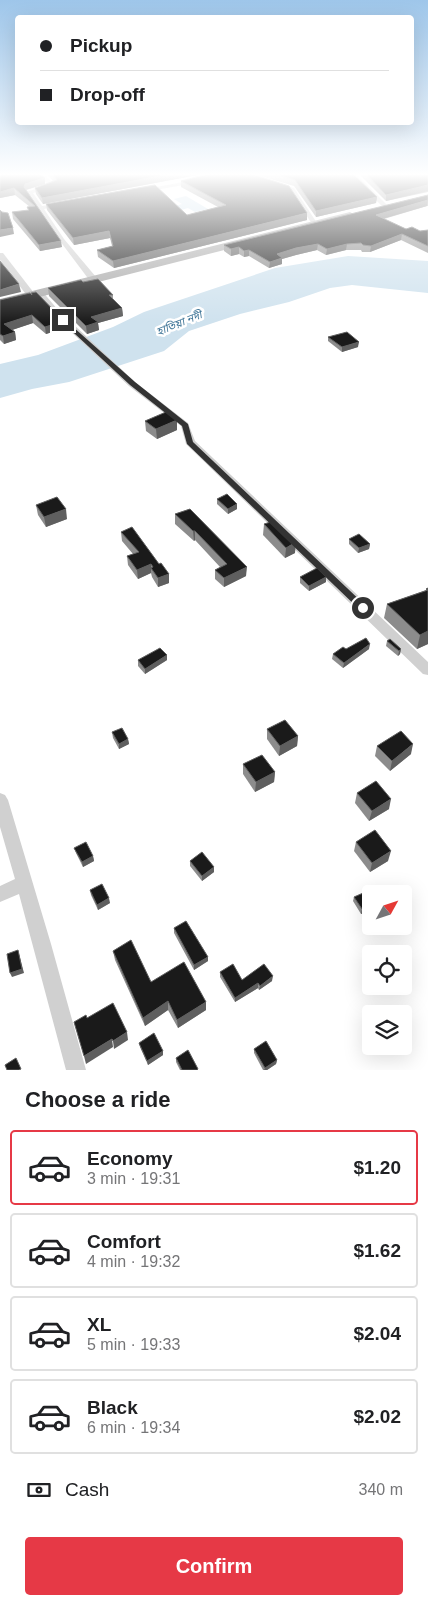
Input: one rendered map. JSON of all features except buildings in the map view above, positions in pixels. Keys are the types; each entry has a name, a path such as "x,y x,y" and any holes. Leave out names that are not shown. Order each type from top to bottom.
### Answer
{"main road":[{"path":"0,303 314,223"}],"street":[{"path":"51,223 93,279"},
{"path":"0,255 35,294 132,384 185,425 190,442 428,670"},
{"path":"0,800 76,1070"},
{"path":"0,894 24,883"}],"water":[{"name":"হাতিয়া নদী","path":"348,256 428,261 428,293 352,285 330,288 189,331 164,351 69,382 32,389 0,398 0,364 38,355 113,327 144,312 275,268"}],"route":[{"path":"63,320 132,384 185,425 190,442 249,501 363,608"}]}
